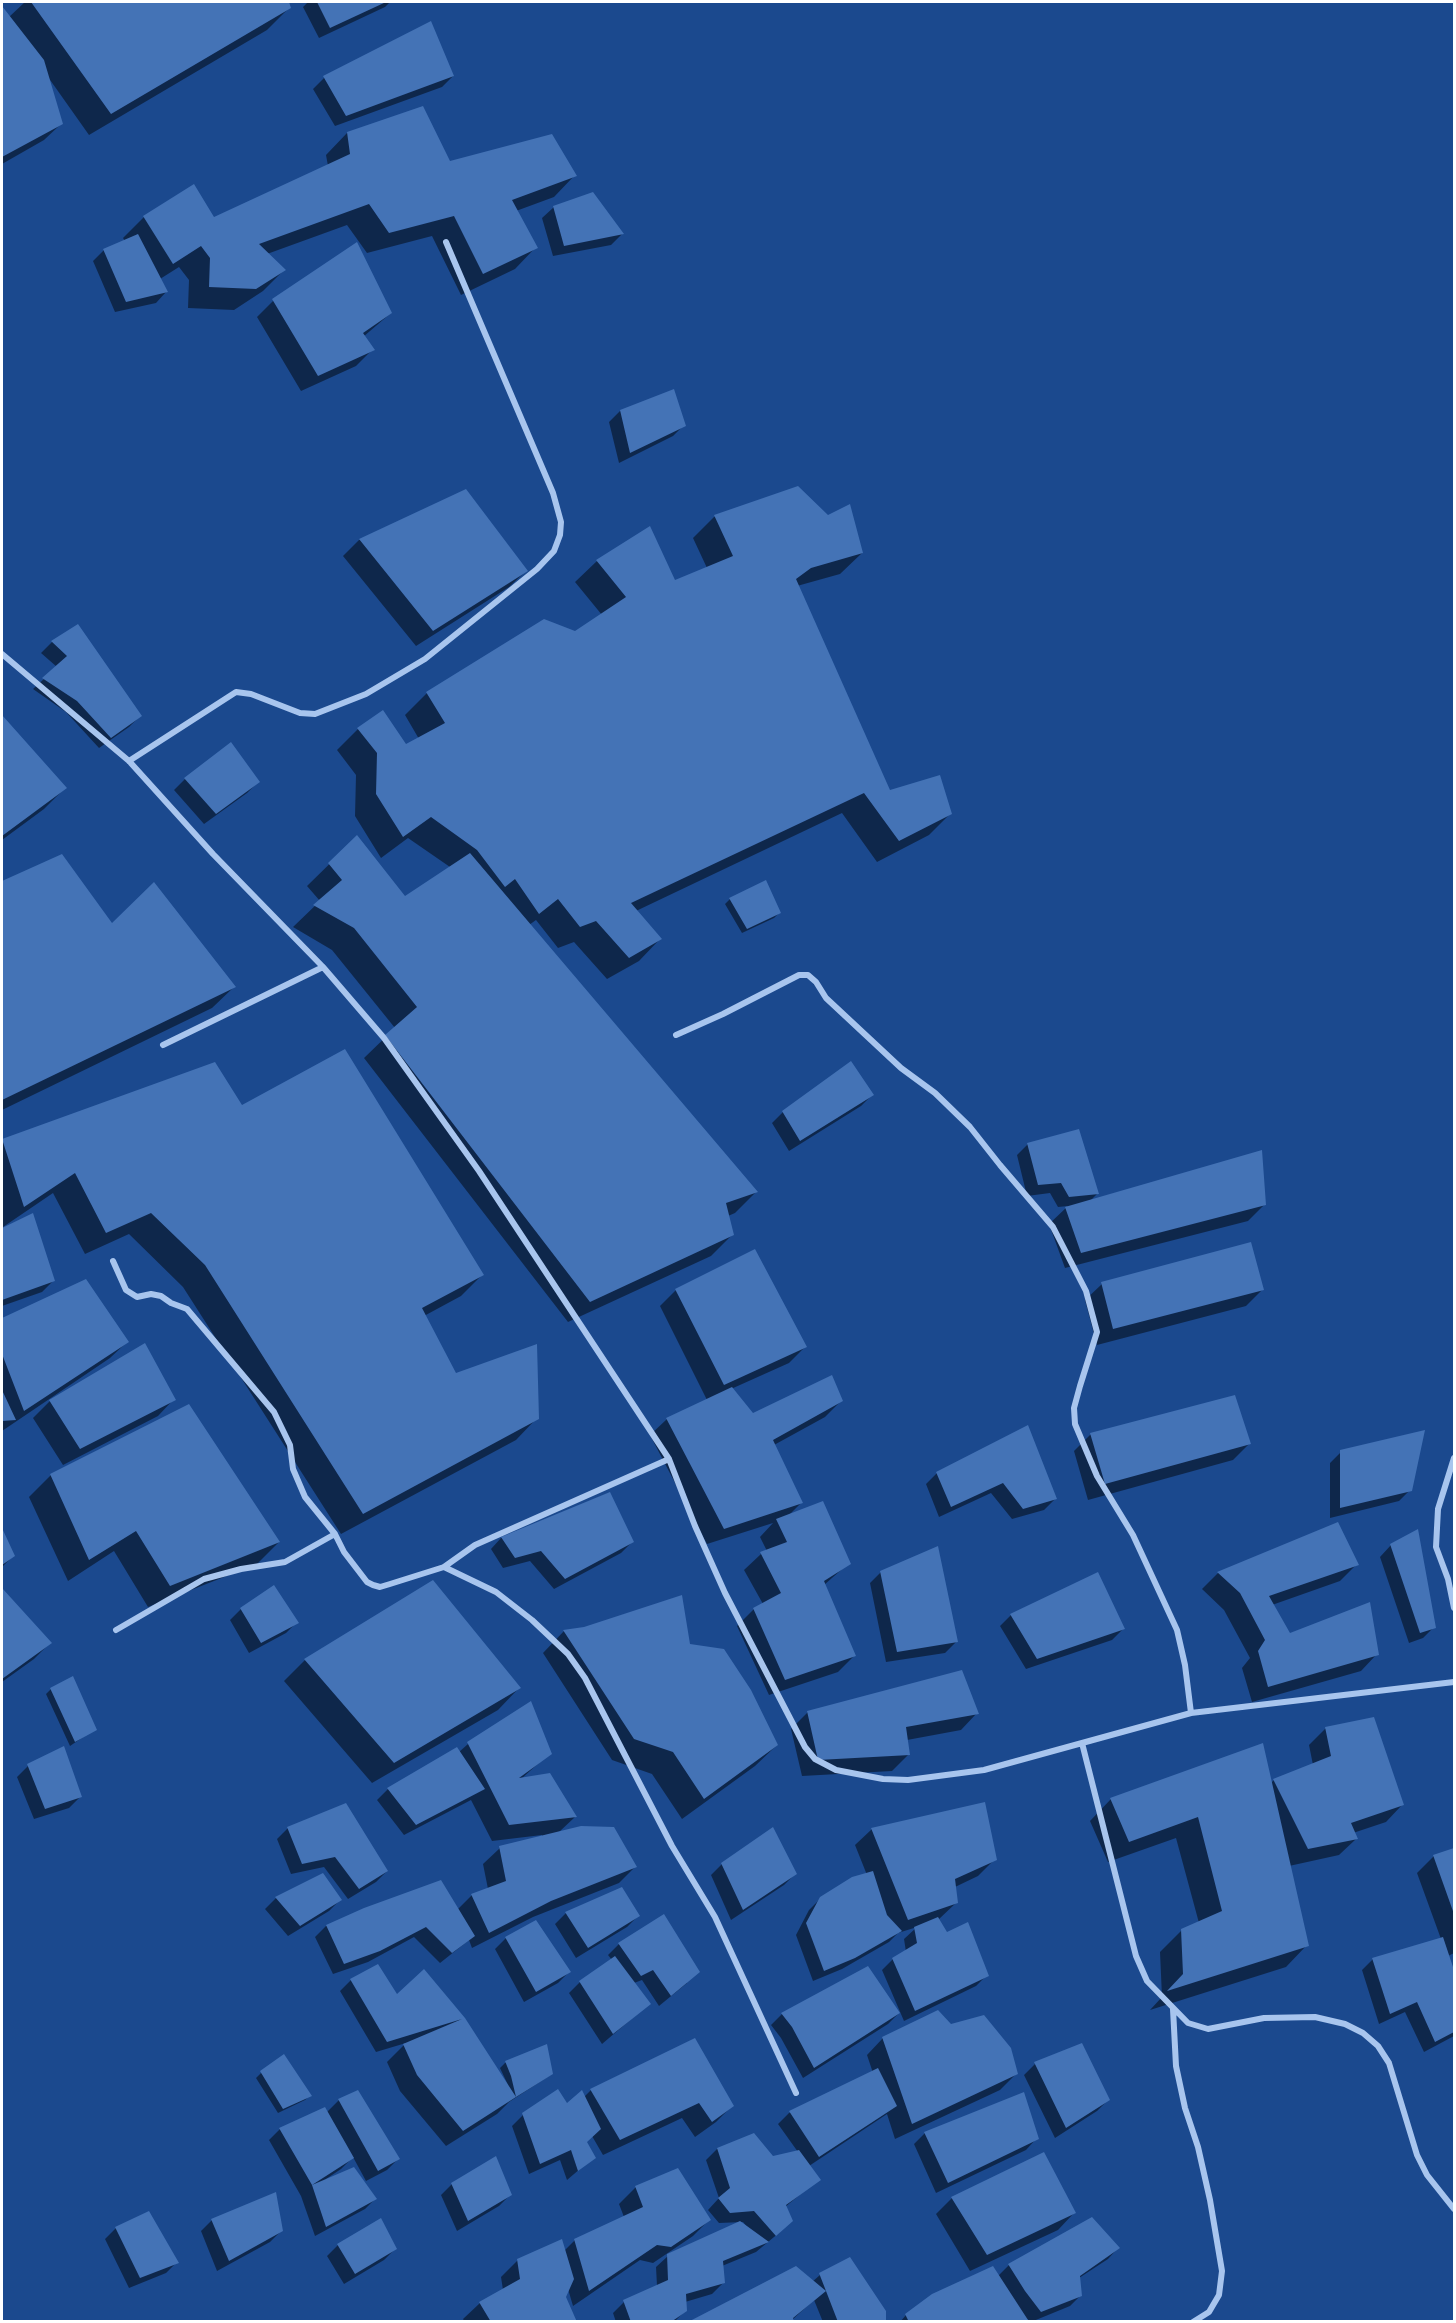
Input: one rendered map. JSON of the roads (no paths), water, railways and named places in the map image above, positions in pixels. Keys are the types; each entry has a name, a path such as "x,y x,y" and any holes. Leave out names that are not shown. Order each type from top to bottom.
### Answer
{"street":[{"path":"129,761 236,692 251,694 300,713 315,714 366,694 425,660 537,569 554,551 560,535 561,522 553,493 446,242"},
{"path":"2,654 10,664 129,761 213,854 323,967 384,1038 479,1171 669,1459 695,1526 725,1593 805,1747 815,1759 836,1770 883,1779 909,1780 984,1770 1191,1713 1455,1682"},
{"path":"163,1046 323,967"},
{"path":"676,1035 799,975 808,975 816,981 826,998 901,1068 935,1093 970,1127 1053,1227 1086,1291 1097,1332 1074,1408 1075,1424 1097,1476 1133,1535 1177,1630 1185,1665 1191,1713"},
{"path":"113,1261 126,1290 137,1297 151,1294 161,1296 187,1309 274,1412 290,1445 293,1469 305,1497 335,1534 344,1552 367,1582 373,1586 380,1587 444,1567 475,1545 669,1459"},
{"path":"1455,1458 1438,1509 1436,1547 1448,1579 1455,1608"},
{"path":"116,1630 204,1579 241,1569 285,1562 335,1534"},
{"path":"444,1567 496,1592 532,1620 568,1654 585,1678 657,1817 715,1917 796,2092"},
{"path":"1082,1743 1137,1956 1147,1981 1188,2023 1208,2029 1264,2018 1316,2017 1345,2024 1363,2033 1378,2046 1389,2062 1417,2155 1427,2175 1455,2210"},
{"path":"1173,2009 1176,2066 1210,2200 1222,2271 1219,2295 1209,2312 1193,2322"}]}
